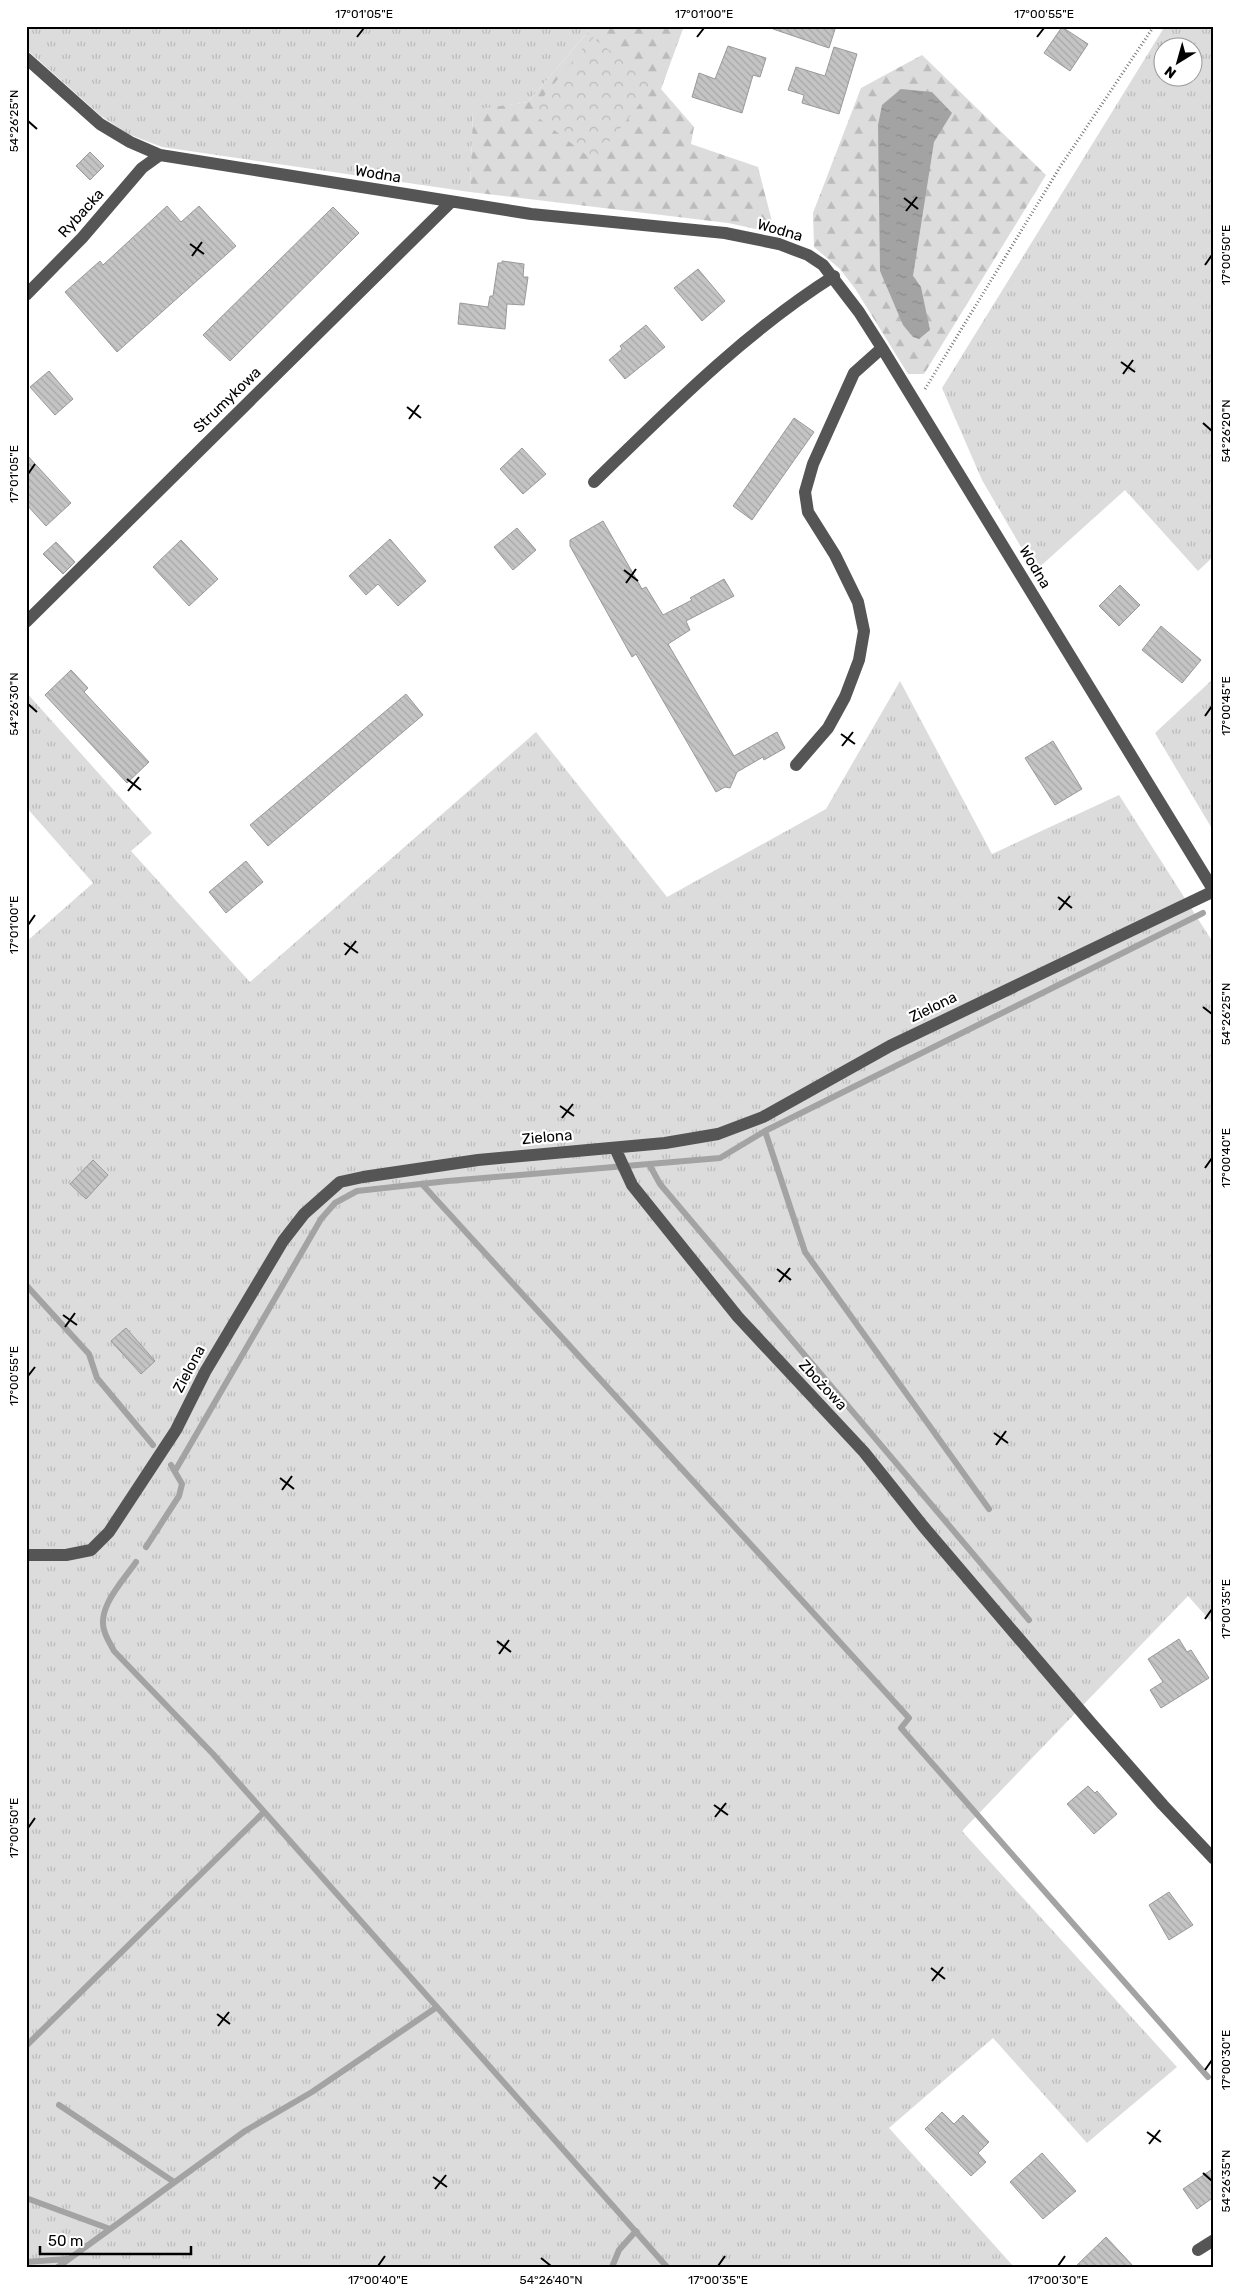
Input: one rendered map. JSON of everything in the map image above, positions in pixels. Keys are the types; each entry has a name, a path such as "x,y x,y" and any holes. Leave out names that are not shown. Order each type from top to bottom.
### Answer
{"street":[{"name":"Wodna","path":"26,58 100,124 130,142 160,155 531,214 725,233 779,244 808,255 823,264 834,276 882,348 1214,891"},
{"name":"Rybacka","path":"26,295 82,238 142,168 160,155"},
{"name":"Strumykowa","path":"26,622 451,202"},
{"path":"594,482 721,360 795,301 834,276"},
{"path":"796,765 828,728 845,697 859,660 864,631 858,602 834,555 808,512 804,492 813,464 854,373 882,348"},
{"name":"Zielona","path":"26,1555 66,1555 91,1550 109,1532 176,1430 205,1372 283,1240 304,1214 340,1182 478,1160 665,1143 718,1134 763,1117 890,1046 1214,891"},
{"name":"Zbożowa","path":"614,1148 632,1185 738,1317 864,1452 923,1526 1163,1805 1214,1860"},
{"path":"1198,2250 1214,2240"}],"path":[{"path":"916,404 1060,167 1154,26"}],"green space":[{"path":"26,26 593,26 528,102 473,111 470,192 162,147 128,134 101,116 26,49"},
{"path":"593,26 684,26 661,89 694,127 691,144 758,167 775,233 728,223 470,192 473,110 528,102"},
{"path":"1165,26 1214,26 1214,556 1198,571 1125,490 1035,571 982,480 942,388 1152,47 1152,88 1202,88 1202,38 1158,38"},
{"path":"592,37 655,85 594,161 531,112"},
{"path":"922,55 1046,175 924,374 908,374 856,290 840,269 814,247 813,213 861,88"},
{"path":"1214,678 1214,832 1155,733"},
{"path":"900,681 992,854 1119,795 1214,944 1214,1625 1188,1596 962,1831 1177,2067 1087,2143 993,2038 889,2128 1014,2267 26,2267 26,942 93,883 26,807 26,692 152,833 131,851 250,982 536,732 667,897 826,809"}],"water":[{"path":"901,89 932,92 952,113 934,142 913,276 921,287 930,330 919,339 913,337 903,325 880,271 878,125 882,105"}],"building":[{"path":"773,26 836,26 829,48 773,29"},
{"path":"1062,27 1088,44 1070,71 1044,53"},
{"path":"728,46 766,58 760,77 753,75 742,113 692,97 699,73 715,79"},
{"path":"834,47 857,54 839,114 802,103 804,95 788,90 796,67 825,76"},
{"path":"90,152 104,166 90,180 76,166"},
{"path":"167,206 181,222 199,206 236,246 117,352 65,292 100,261 103,265"},
{"path":"333,207 359,233 230,361 203,335"},
{"path":"502,261 524,264 523,277 528,277 524,305 507,304 505,329 458,324 460,303 488,307 490,296 493,296 498,263 502,263"},
{"path":"698,269 725,301 702,321 674,288"},
{"path":"646,325 665,347 625,379 609,360 622,349 620,346"},
{"path":"49,371 73,399 55,415 30,387"},
{"path":"794,418 814,432 752,520 733,506"},
{"path":"522,448 546,474 523,494 500,469"},
{"path":"26,454 71,503 46,526 26,504"},
{"path":"603,521 642,589 646,587 663,615 692,600 690,598 724,579 734,596 686,621 690,630 668,644 734,756 777,732 785,748 764,760 763,757 737,772 730,788 725,787 716,792 636,654 632,657 570,546 570,540"},
{"path":"517,528 536,550 513,570 494,547"},
{"path":"390,539 426,581 398,606 378,584 366,595 349,576"},
{"path":"181,540 218,579 189,606 153,567"},
{"path":"56,542 75,562 63,574 43,554"},
{"path":"1120,585 1140,605 1119,626 1099,606"},
{"path":"1161,626 1201,660 1182,683 1142,650"},
{"path":"71,670 88,688 84,692 149,762 127,783 45,695"},
{"path":"406,694 423,715 268,846 250,825"},
{"path":"1053,741 1082,789 1055,805 1025,758"},
{"path":"246,861 263,882 226,913 209,892"},
{"path":"93,1160 108,1175 86,1199 70,1184"},
{"path":"126,1328 155,1361 141,1374 111,1341"},
{"path":"1179,1639 1187,1652 1191,1650 1209,1678 1161,1708 1150,1690 1163,1682 1148,1659"},
{"path":"1088,1786 1095,1793 1097,1791 1117,1814 1094,1834 1067,1804"},
{"path":"1169,1892 1193,1925 1169,1940 1149,1905"},
{"path":"942,2112 954,2124 963,2115 989,2142 978,2153 986,2162 971,2176 925,2129"},
{"path":"1042,2153 1076,2191 1043,2219 1010,2182"},
{"path":"1214,2168 1214,2197 1197,2209 1183,2189"},
{"path":"1106,2237 1134,2267 1075,2267"}],"waterway":[{"path":"175,1471 321,1219 335,1203 357,1191 448,1181 720,1158 765,1131 1203,913"},
{"path":"765,1131 805,1252 989,1509"},
{"path":"649,1164 660,1184 1029,1620"},
{"path":"422,1184 909,1718 901,1728 1208,2077"},
{"path":"26,1285 89,1354 97,1378 153,1445"},
{"path":"146,1547 179,1496 182,1484 171,1465"},
{"path":"136,1562 118,1586 104,1614 103,1624 105,1633 114,1651 213,1754 667,2267"},
{"path":"26,2046 264,1812"},
{"path":"58,2267 245,2131 312,2092 437,2007"},
{"path":"59,2105 174,2182"},
{"path":"26,2198 110,2229"},
{"path":"612,2267 619,2250 636,2231"},
{"path":"26,2262 67,2259"}]}
